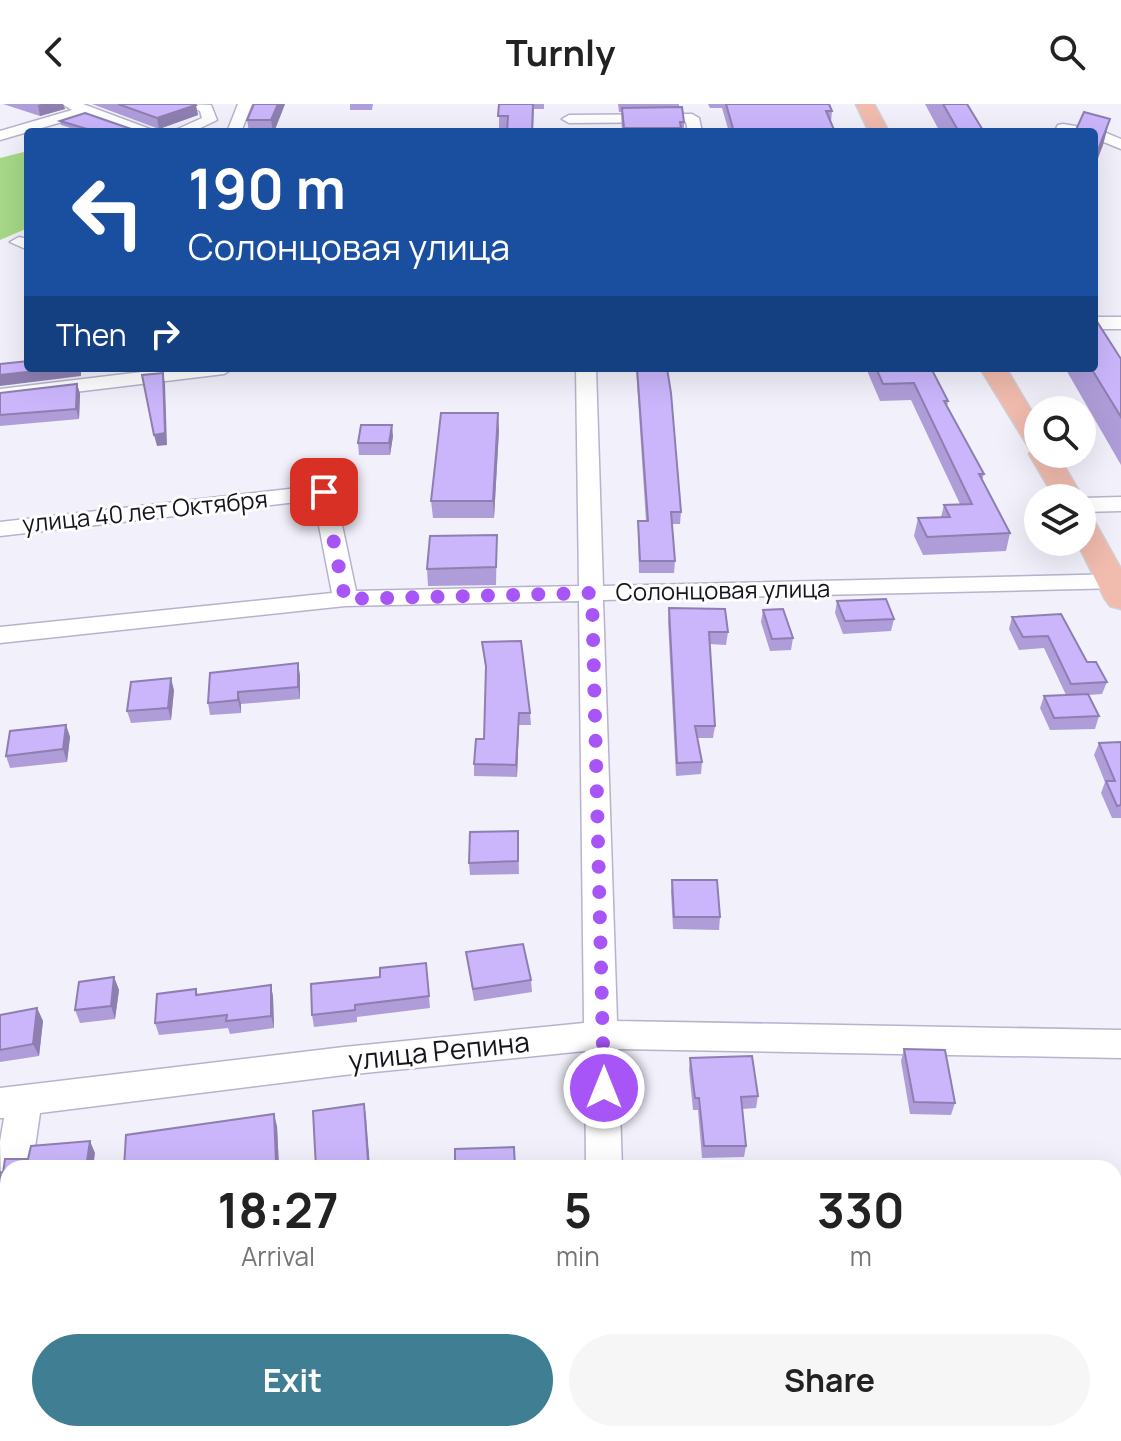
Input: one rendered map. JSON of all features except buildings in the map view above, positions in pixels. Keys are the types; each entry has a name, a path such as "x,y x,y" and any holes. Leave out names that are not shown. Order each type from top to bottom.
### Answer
{"main road":[{"path":"865,104 877,128"},
{"path":"995,372 1024,421"},
{"path":"1096,548 1118,587"}],"street":[{"path":"69,104 139,128"},
{"path":"189,128 210,120 206,108 193,104"},
{"path":"236,128 245,104"},
{"path":"26,128 86,110"},
{"path":"569,118 692,118 694,128"},
{"path":"0,136 24,129"},
{"path":"1098,135 1121,144"},
{"path":"1098,325 1121,323"},
{"path":"1098,331 1108,347"},
{"path":"0,395 176,372"},
{"path":"586,372 604,1035 604,1160"},
{"name":"улица 40 лет Октября","path":"0,529 324,492 345,599"},
{"path":"1096,505 1121,504"},
{"name":"Солонцовая улица","path":"0,635 345,599 1118,587"},
{"name":"улица Репина","path":"12,1102 374,1058 604,1035 1121,1044"},
{"path":"12,1102 14,1160"}],"green space":[{"path":"24,152 24,230 0,240 0,158"}],"route":[{"path":"324,492 345,599 592,593 604,1088"}]}
